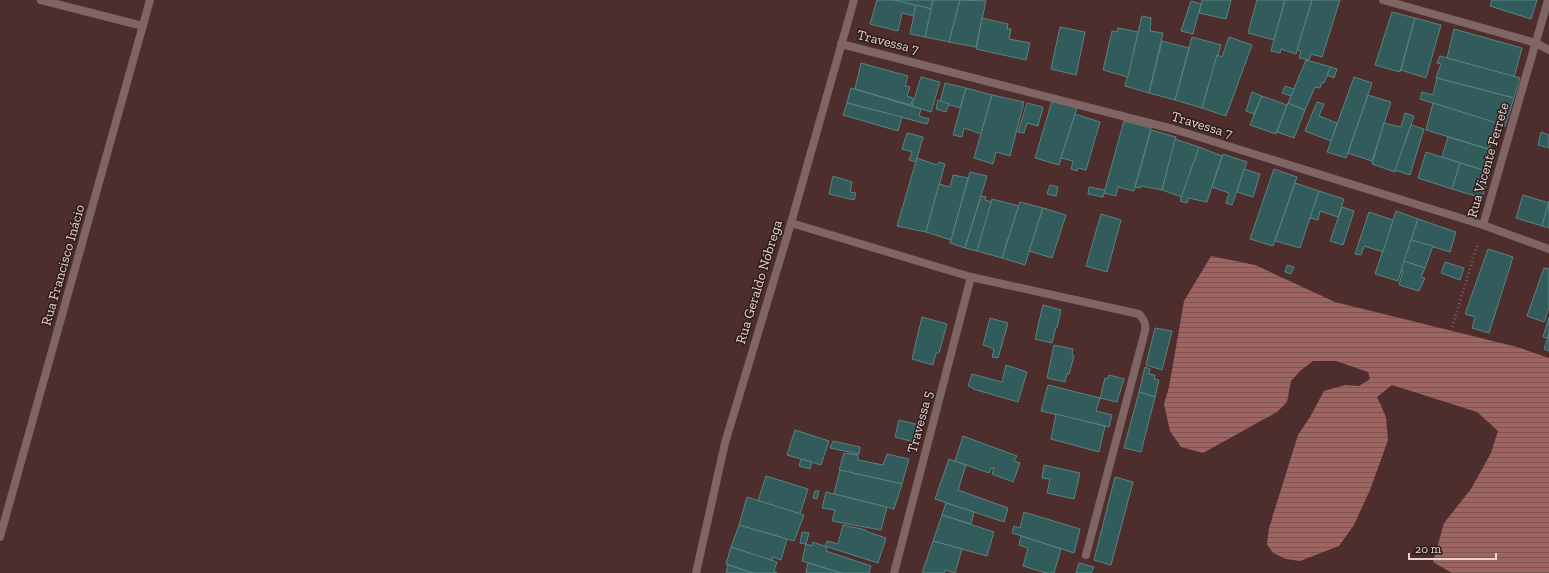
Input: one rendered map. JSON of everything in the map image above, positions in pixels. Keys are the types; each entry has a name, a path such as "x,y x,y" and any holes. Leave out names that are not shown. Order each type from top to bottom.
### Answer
{"street":[{"path":"41,0 143,26"},
{"name":"Rua Francisco Inácio","path":"0,537 150,0"},
{"name":"Rua Geraldo Nóbrega","path":"696,573 725,442 791,223 854,0"},
{"path":"1383,0 1536,43 1549,50"},
{"name":"Rua Vicente Ferrete","path":"1483,225 1548,0"},
{"name":"Travessa 7","path":"841,44 1173,129 1483,225 1549,249"},
{"path":"791,223 971,277 1139,314 1146,324 1086,555"},
{"name":"Travessa 5","path":"894,573 971,277"}],"path":[{"name":"Rua Vicente Ferrete","path":"1452,326 1483,225"}],"shaded area":[{"path":"1211,256 1255,265 1335,302 1517,347 1549,358 1549,573 1452,573 1433,562 1444,523 1471,489 1491,453 1498,431 1477,412 1392,385 1377,397 1386,417 1388,440 1370,490 1354,525 1339,546 1300,561 1286,559 1273,553 1267,544 1269,528 1298,435 1324,391 1345,385 1359,386 1370,379 1368,372 1336,361 1313,361 1300,371 1291,381 1287,402 1277,412 1203,453 1181,447 1170,431 1164,404 1169,387 1184,301"}],"building":[{"path":"877,0 894,0 916,5 914,16 902,13 898,31 870,24"},
{"path":"894,0 933,0 931,9"},
{"path":"933,0 960,0 949,42 925,37"},
{"path":"960,0 986,1 976,47 949,42"},
{"path":"1202,0 1231,0 1226,19 1199,13"},
{"path":"1257,0 1285,0 1274,40 1248,33"},
{"path":"1285,0 1312,0 1296,54 1281,49 1280,53 1271,51"},
{"path":"1312,0 1340,0 1322,57 1311,54 1309,60 1299,58 1301,51 1297,50"},
{"path":"1492,0 1537,0 1531,19 1490,6"},
{"path":"1191,1 1201,4 1193,34 1181,31"},
{"path":"916,5 931,9 925,37 910,34"},
{"path":"1392,12 1415,18 1400,72 1375,65"},
{"path":"1142,16 1151,18 1150,31 1163,33 1149,93 1125,86"},
{"path":"982,18 1008,24 1007,29 1011,29 1009,39 1030,43 1026,60 976,49"},
{"path":"1415,18 1441,25 1426,78 1401,70"},
{"path":"1060,27 1085,32 1076,75 1051,69"},
{"path":"1118,28 1138,32 1128,77 1103,70 1112,31 1117,32"},
{"path":"1454,29 1522,48 1514,77 1447,58"},
{"path":"1192,37 1221,45 1202,108 1175,100"},
{"path":"1229,37 1252,45 1226,116 1202,108 1217,55 1222,57"},
{"path":"1162,41 1189,48 1175,100 1149,93"},
{"path":"1440,56 1520,78 1514,98 1436,78 1441,64 1437,63"},
{"path":"1306,60 1331,67 1324,83 1322,82 1320,88 1315,87 1305,110 1288,103"},
{"path":"861,63 908,76 905,86 910,87 907,96 913,98 911,105 855,89"},
{"path":"1331,67 1337,69 1334,78 1327,75"},
{"path":"921,77 940,82 931,112 912,106"},
{"path":"1354,77 1372,83 1346,158 1327,152"},
{"path":"1437,78 1514,98 1505,126 1420,99 1422,92 1433,95"},
{"path":"945,83 966,88 960,108 940,102"},
{"path":"1285,86 1294,89 1291,96 1282,93"},
{"path":"851,88 921,109 919,116 929,119 927,124 847,103"},
{"path":"966,88 992,95 981,134 964,128 962,137 953,135"},
{"path":"1252,92 1262,96 1254,114 1246,111"},
{"path":"992,95 1024,102 1010,156 996,152 993,164 974,158"},
{"path":"1368,95 1391,102 1372,161 1348,153"},
{"path":"1262,96 1287,105 1276,134 1250,125"},
{"path":"938,100 949,104 946,112 936,109"},
{"path":"1052,101 1077,108 1059,165 1035,158"},
{"path":"1317,102 1324,104 1319,116 1337,123 1331,141 1305,131"},
{"path":"847,103 902,117 898,131 843,115"},
{"path":"1027,103 1043,107 1038,126 1027,123 1024,133 1018,132"},
{"path":"1288,103 1305,110 1294,138 1277,132"},
{"path":"1433,103 1497,123 1489,149 1426,130"},
{"path":"1405,113 1414,116 1395,172 1372,164 1384,123 1401,127"},
{"path":"1075,114 1100,122 1086,170 1078,168 1077,171 1071,169 1073,161 1061,158"},
{"path":"1124,121 1151,128 1134,191 1118,187 1116,196 1104,193"},
{"path":"1411,125 1424,129 1410,175 1395,170"},
{"path":"1151,130 1176,137 1162,190 1141,186 1140,188 1135,187"},
{"path":"1541,132 1549,135 1549,148 1538,145"},
{"path":"907,133 923,137 916,162 909,160 912,152 902,149"},
{"path":"1448,137 1491,150 1486,171 1442,157"},
{"path":"1175,139 1199,147 1182,197 1162,190"},
{"path":"1199,147 1222,156 1207,202 1188,198 1187,203 1180,201"},
{"path":"1426,152 1460,163 1452,189 1418,178"},
{"path":"1223,154 1247,162 1232,205 1226,203 1229,193 1212,187"},
{"path":"917,158 937,165 939,162 945,164 926,232 897,226"},
{"path":"1460,163 1490,172 1482,198 1452,189"},
{"path":"1244,169 1260,174 1253,197 1237,192"},
{"path":"1274,169 1297,177 1273,246 1250,239"},
{"path":"970,172 987,176 965,248 950,243"},
{"path":"953,175 968,178 951,240 926,232 939,184 950,187"},
{"path":"833,176 852,182 850,192 856,193 854,200 829,194"},
{"path":"1295,183 1319,191 1300,248 1275,241"},
{"path":"1050,185 1058,187 1056,196 1047,194"},
{"path":"1089,187 1105,190 1103,197 1088,194"},
{"path":"1319,191 1344,199 1338,217 1320,211 1318,220 1310,218"},
{"path":"1523,195 1549,203 1542,226 1516,218"},
{"path":"981,196 986,197 985,200 992,202 977,251 965,248"},
{"path":"992,199 1019,206 1002,258 977,251"},
{"path":"1549,201 1549,228 1542,226"},
{"path":"1020,202 1043,208 1025,265 1002,258"},
{"path":"1342,207 1354,211 1343,245 1330,241"},
{"path":"1043,208 1066,215 1052,258 1029,251"},
{"path":"1396,211 1418,219 1398,281 1375,274"},
{"path":"1369,212 1393,220 1383,252 1364,246 1361,255 1355,254"},
{"path":"1101,214 1121,220 1107,272 1086,266"},
{"path":"1418,219 1456,232 1450,252 1411,240"},
{"path":"1411,240 1433,246 1425,268 1404,261"},
{"path":"1488,249 1513,257 1489,333 1472,328 1475,317 1465,314"},
{"path":"1404,261 1425,268 1421,277 1425,278 1419,291 1399,285"},
{"path":"1445,262 1464,268 1460,280 1441,273"},
{"path":"1287,265 1294,267 1291,274 1285,272"},
{"path":"1544,268 1549,269 1549,307 1544,322 1527,316"},
{"path":"1043,305 1061,310 1052,343 1035,339"},
{"path":"922,317 947,324 939,353 936,353 933,365 912,359"},
{"path":"1549,317 1549,334 1548,338 1543,337"},
{"path":"990,318 1008,323 998,358 992,357 994,349 983,345"},
{"path":"1155,328 1172,331 1162,370 1146,365"},
{"path":"1549,334 1549,351 1544,349"},
{"path":"1054,345 1073,349 1072,355 1074,356 1065,382 1047,378"},
{"path":"1006,365 1027,372 1018,402 973,389 968,386 972,374 1002,382"},
{"path":"1145,367 1150,369 1149,374 1155,375 1154,379 1159,380 1155,397 1139,392"},
{"path":"1109,375 1124,379 1117,402 1100,398 1105,378 1108,379"},
{"path":"1048,385 1100,398 1096,411 1112,415 1109,427 1041,411"},
{"path":"1139,392 1155,397 1141,452 1124,448"},
{"path":"1056,414 1105,426 1099,452 1051,439"},
{"path":"899,420 919,425 914,442 895,437"},
{"path":"795,430 829,441 821,465 787,455"},
{"path":"963,436 1017,456 1014,461 1020,463 1013,482 992,474 994,468 991,468 989,473 955,461"},
{"path":"833,441 860,447 859,454 830,448"},
{"path":"844,453 858,455 858,460 883,465 887,454 909,459 902,484 839,470"},
{"path":"801,459 812,462 810,469 799,466"},
{"path":"949,459 966,465 958,490 1008,508 1004,522 935,499"},
{"path":"1044,465 1080,473 1074,499 1047,493 1050,479 1042,478"},
{"path":"840,470 902,484 894,509 834,494"},
{"path":"766,476 808,489 800,514 758,501"},
{"path":"1115,477 1133,482 1111,565 1094,560"},
{"path":"815,491 819,491 817,499 813,498"},
{"path":"826,492 887,507 881,530 832,521 835,510 822,508"},
{"path":"747,497 804,515 794,541 739,525"},
{"path":"946,503 974,512 971,524 942,515"},
{"path":"1024,512 1080,529 1074,553 1012,533 1014,526 1020,528"},
{"path":"942,515 994,532 987,556 933,541"},
{"path":"739,525 787,539 781,560 773,557 772,561 731,547"},
{"path":"843,525 866,530 886,538 878,563 825,546 827,541 838,544"},
{"path":"802,532 809,533 806,544 800,543"},
{"path":"1021,536 1061,549 1054,573 1046,573 1023,566 1028,548 1019,545"},
{"path":"933,541 962,549 955,573 945,570 944,573 922,573"},
{"path":"813,542 827,547 826,551 871,566 869,573 841,573 802,561 806,544 812,546"},
{"path":"731,547 777,562 774,572 777,573 753,573 726,564"},
{"path":"808,563 841,573 806,573"},
{"path":"1079,563 1094,567 1091,573 1076,573"},
{"path":"728,565 753,573 726,573"}]}
